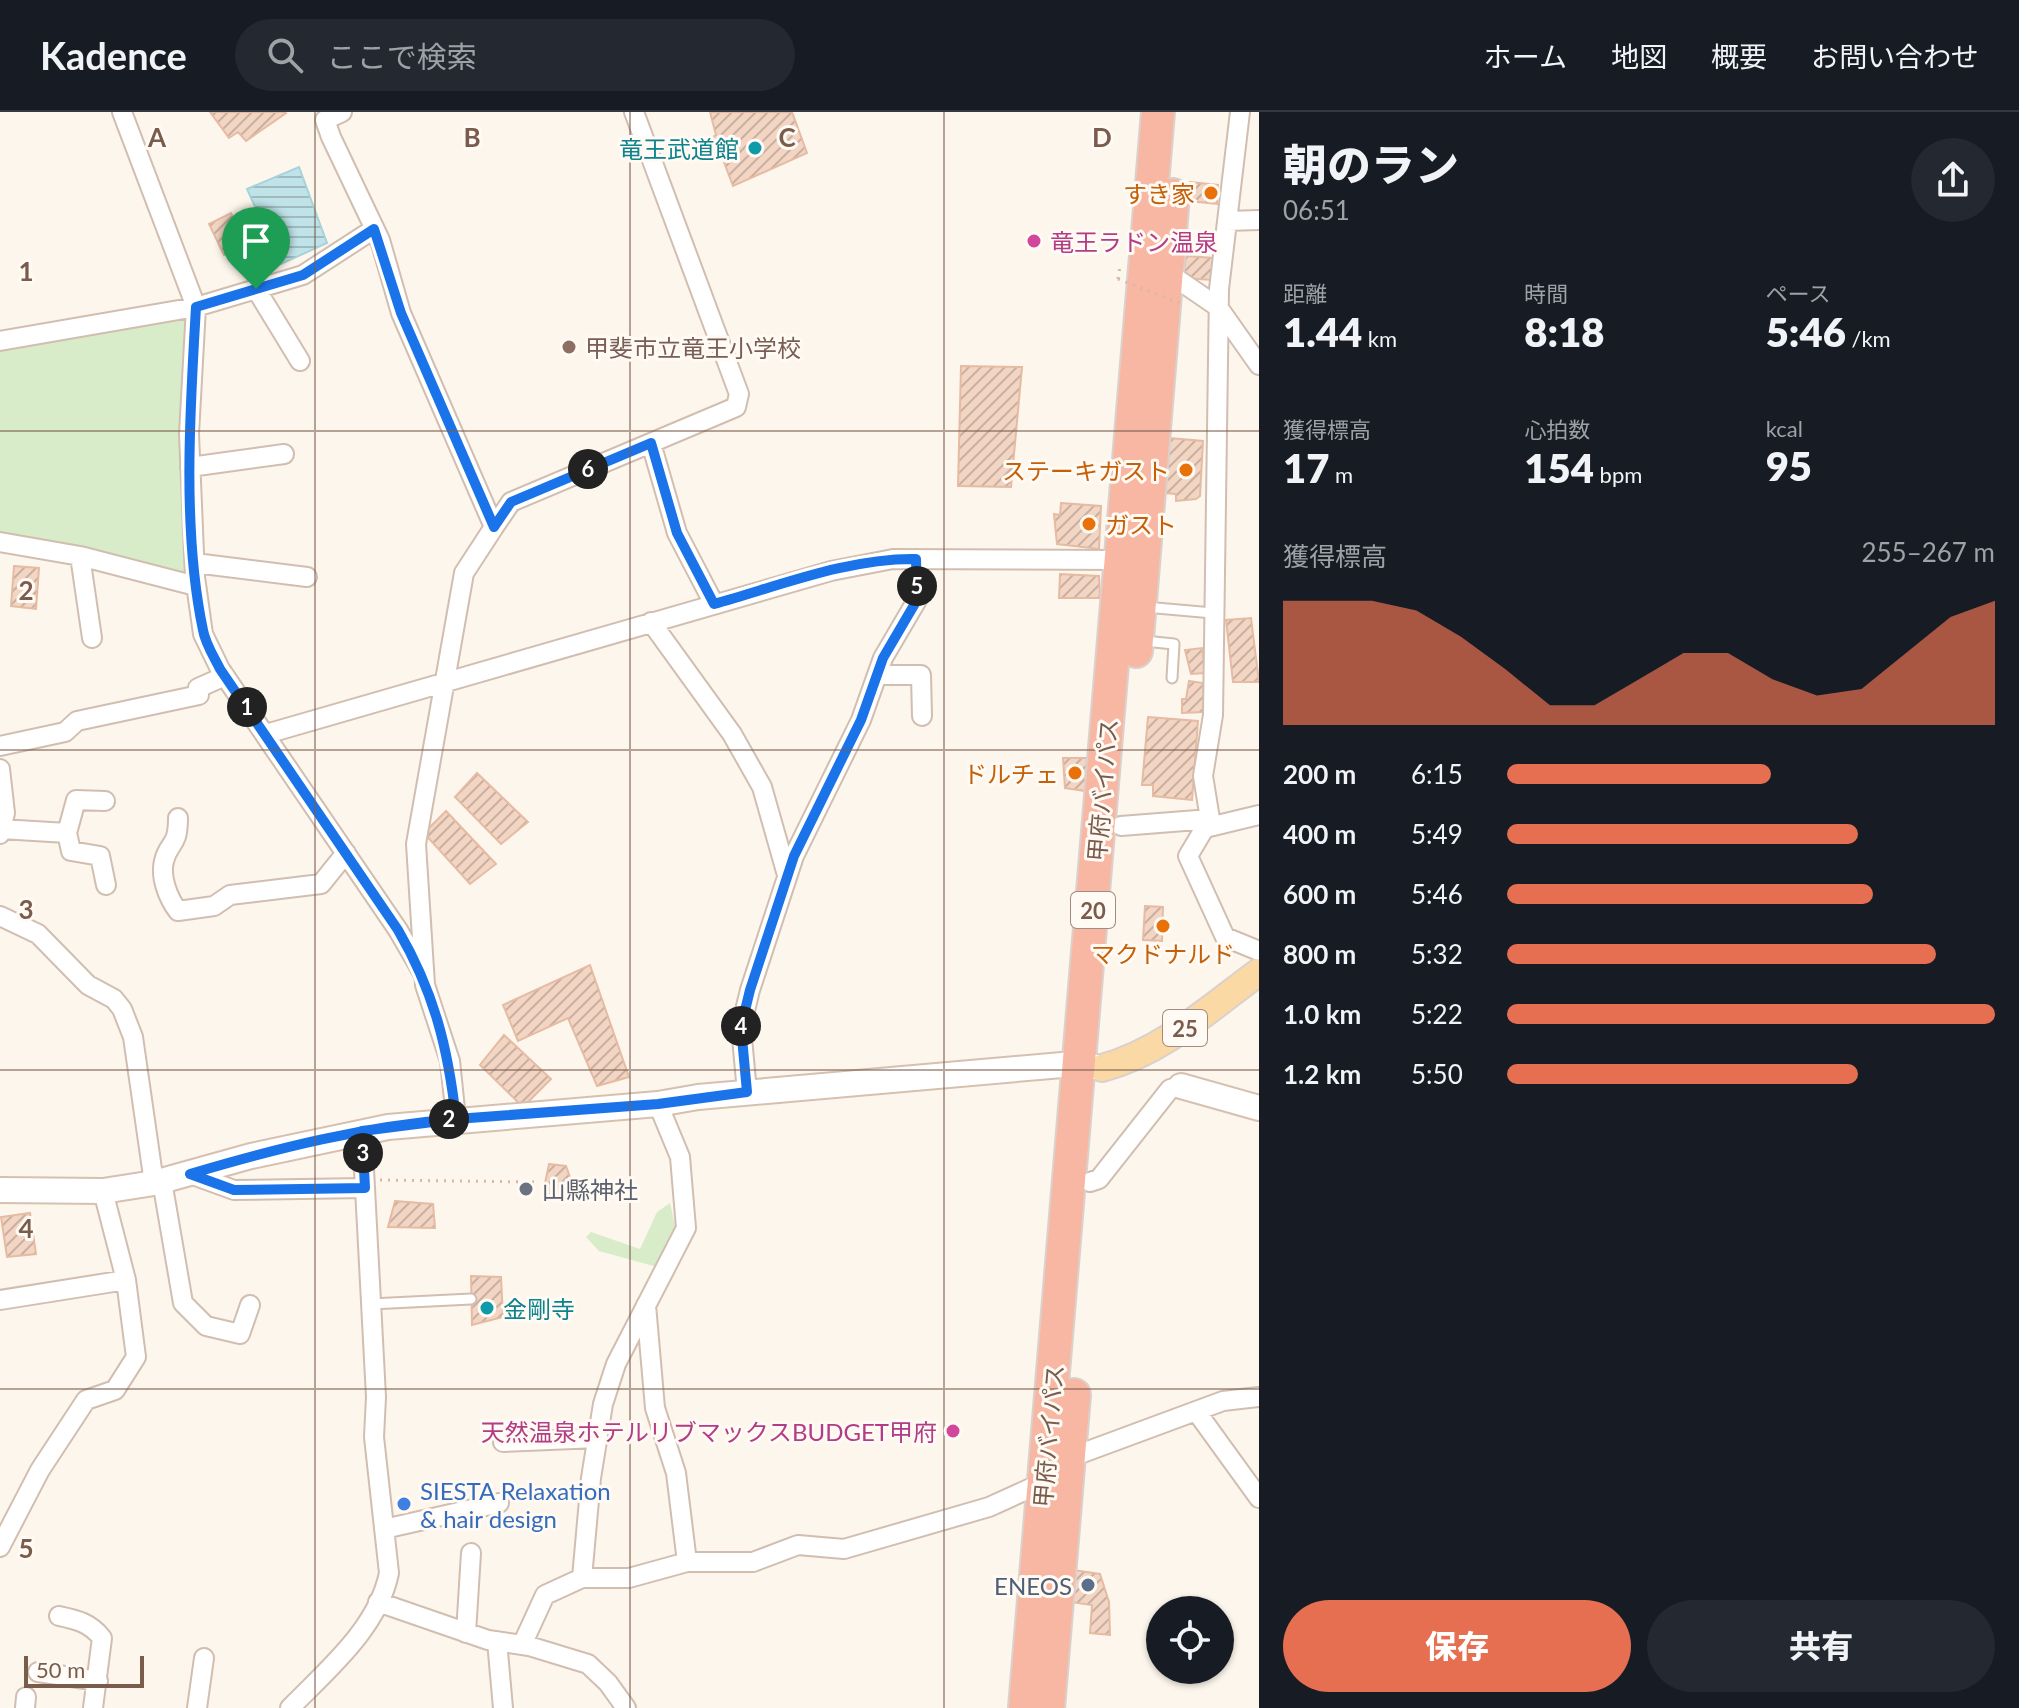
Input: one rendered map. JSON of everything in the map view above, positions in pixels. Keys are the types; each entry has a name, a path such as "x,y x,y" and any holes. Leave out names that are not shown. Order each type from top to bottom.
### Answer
{"highway":[{"name":"甲府バイパス","path":"1048,1708 1090,1182 1091,1067 1121,560 1158,112"},
{"name":"甲府バイパス","path":"1025,1708 1044,1482 1121,826 1180,112"}],"main road":[{"name":"25","path":"1091,1067 1124,1062 1178,1033 1259,972"}],"street":[{"path":"122,112 196,307 190,467 196,586 203,634 225,676 346,853 424,975"},
{"path":"342,112 325,120 374,229 401,313 494,527"},
{"path":"456,1119 450,1061 424,975 416,844 464,573 511,502 736,407 739,394 634,112"},
{"path":"1240,112 1218,307 1213,715 1203,776 1208,824 1188,856 1225,937 1259,951"},
{"path":"1227,221 1259,220"},
{"path":"0,341 196,307 303,275 374,229"},
{"path":"1167,272 1218,307 1259,365"},
{"path":"256,289 300,361"},
{"path":"651,443 677,533 714,604"},
{"path":"190,467 284,454"},
{"path":"0,542 80,556 196,586"},
{"path":"80,556 92,638"},
{"path":"266,734 831,571 893,559 1121,560"},
{"path":"747,1092 741,1027 787,875 834,770 861,720 883,658 917,600 916,559"},
{"path":"195,563 307,577"},
{"path":"651,622 732,734 762,787 787,875"},
{"path":"877,675 921,675 922,716"},
{"path":"0,746 65,732 77,721 199,695 198,688 225,676"},
{"path":"0,769 5,813 1,831 67,833"},
{"path":"105,801 76,800 67,833 71,851 100,856 106,885"},
{"path":"1121,826 1208,824 1259,815"},
{"path":"178,818 178,839 164,861 167,897 178,911 214,906 230,895 321,884 346,853"},
{"path":"0,916 38,934 88,985 114,999 122,1009 133,1037 183,1303 206,1326 240,1334 250,1305"},
{"path":"0,1190 103,1191 158,1182 251,1156 362,1131 456,1119 658,1104 747,1092 1091,1067"},
{"path":"1090,1182 1099,1179 1170,1089 1181,1086 1259,1108"},
{"path":"582,1578 603,1404 616,1364 686,1228 680,1157 658,1104"},
{"path":"290,1708 334,1666 385,1593 389,1573 374,1437 376,1397 362,1131"},
{"path":"190,1174 234,1190 365,1184"},
{"path":"0,1547 40,1470 86,1400 115,1390 136,1357 126,1280 103,1191"},
{"path":"0,1300 126,1280"},
{"path":"646,1305 655,1408 676,1473 687,1562"},
{"path":"1069,1458 1223,1401 1259,1397"},
{"path":"1196,1411 1259,1498"},
{"path":"503,1442 598,1438"},
{"path":"522,1645 545,1595 582,1578 629,1578 687,1562 753,1562 798,1545 844,1549 989,1507 1044,1482"},
{"path":"384,1529 499,1503"},
{"path":"466,1633 471,1553"},
{"path":"378,1602 466,1633 588,1664 608,1683 626,1708"},
{"path":"59,1616 82,1621 93,1627 102,1638 93,1708"},
{"path":"497,1641 503,1708"},
{"path":"197,1708 204,1658"},
{"path":"38,1672 98,1681"}],"lane":[{"path":"1140,607 1213,613"},
{"path":"1137,640 1174,644 1172,678"},
{"path":"371,1304 471,1299"}],"path":[{"path":"1118,279 1180,303"},
{"path":"365,1184 536,1182"}],"green space":[{"path":"193,311 193,582 0,533 0,343"},
{"path":"670,1203 677,1234 657,1267 599,1251 586,1237 591,1232 640,1249 657,1212"}],"water":[{"path":"299,167 327,243 281,264 247,189"}],"building":[{"path":"210,112 286,113 246,141 238,132 229,138"},
{"name":"竜王武道館","path":"710,112 792,112 807,153 733,186 722,157 710,158 703,143 716,135"},
{"path":"1190,182 1218,185 1217,204 1189,201"},
{"path":"231,213 246,244 224,255 209,224"},
{"path":"1186,256 1214,258 1213,280 1183,278"},
{"path":"961,366 1022,367 1011,487 958,486"},
{"path":"1169,438 1203,441 1200,496 1196,499 1176,501 1176,494 1165,493"},
{"path":"1061,503 1101,506 1099,549 1057,544 1054,514 1060,515"},
{"path":"14,566 39,568 36,609 11,606"},
{"path":"1060,574 1099,576 1100,598 1059,598"},
{"path":"1251,618 1259,682 1233,682 1226,620"},
{"path":"1202,648 1205,673 1191,674 1185,650"},
{"path":"1189,681 1203,683 1204,712 1182,713 1182,699 1186,699"},
{"path":"1148,717 1198,721 1192,800 1153,796 1153,785 1142,785"},
{"name":"ドルチェ","path":"1063,758 1087,758 1086,791 1065,788"},
{"path":"477,773 528,822 501,844 455,797"},
{"path":"446,811 496,864 470,884 424,833"},
{"path":"1145,906 1163,907 1162,941 1143,940"},
{"path":"590,965 629,1077 597,1086 568,1018 518,1041 503,1005"},
{"path":"504,1035 551,1079 523,1107 480,1065"},
{"path":"549,1164 566,1166 571,1180 569,1199 549,1200 544,1188"},
{"path":"395,1201 433,1204 435,1228 388,1227"},
{"path":"30,1213 36,1254 7,1257 1,1217"},
{"name":"金剛寺","path":"471,1276 501,1277 503,1317 472,1325"},
{"path":"1073,1570 1100,1574 1109,1602 1110,1635 1090,1633 1092,1605 1070,1602"}],"place":[{"name":"竜王武道館","path":"755,148"},
{"name":"すき家","path":"1211,193"},
{"name":"竜王ラドン温泉","path":"1034,241"},
{"name":"甲斐市立竜王小学校","path":"569,347"},
{"name":"ステーキガスト","path":"1186,470"},
{"name":"ガスト","path":"1089,524"},
{"name":"ドルチェ","path":"1075,773"},
{"name":"マクドナルド","path":"1163,926"},
{"name":"山縣神社","path":"526,1189"},
{"name":"金剛寺","path":"487,1308"},
{"name":"天然温泉ホテルリブマックスBUDGET甲府","path":"953,1431"},
{"name":"SIESTA Relaxation & hair design","path":"404,1504"},
{"name":"ENEOS","path":"1088,1585"}],"route":[{"path":"256,289 196,307 189,434 195,577 203,634 220,669 398,930 424,975 450,1061 456,1119 362,1131 251,1156 190,1174 234,1190 365,1188 362,1131 425,1121 658,1104 747,1092 741,1027 750,990 794,856 861,720 883,658 917,600 916,559 893,559 831,571 714,604 677,533 651,443 511,502 494,527 401,313 374,229 303,275 256,289"}]}
